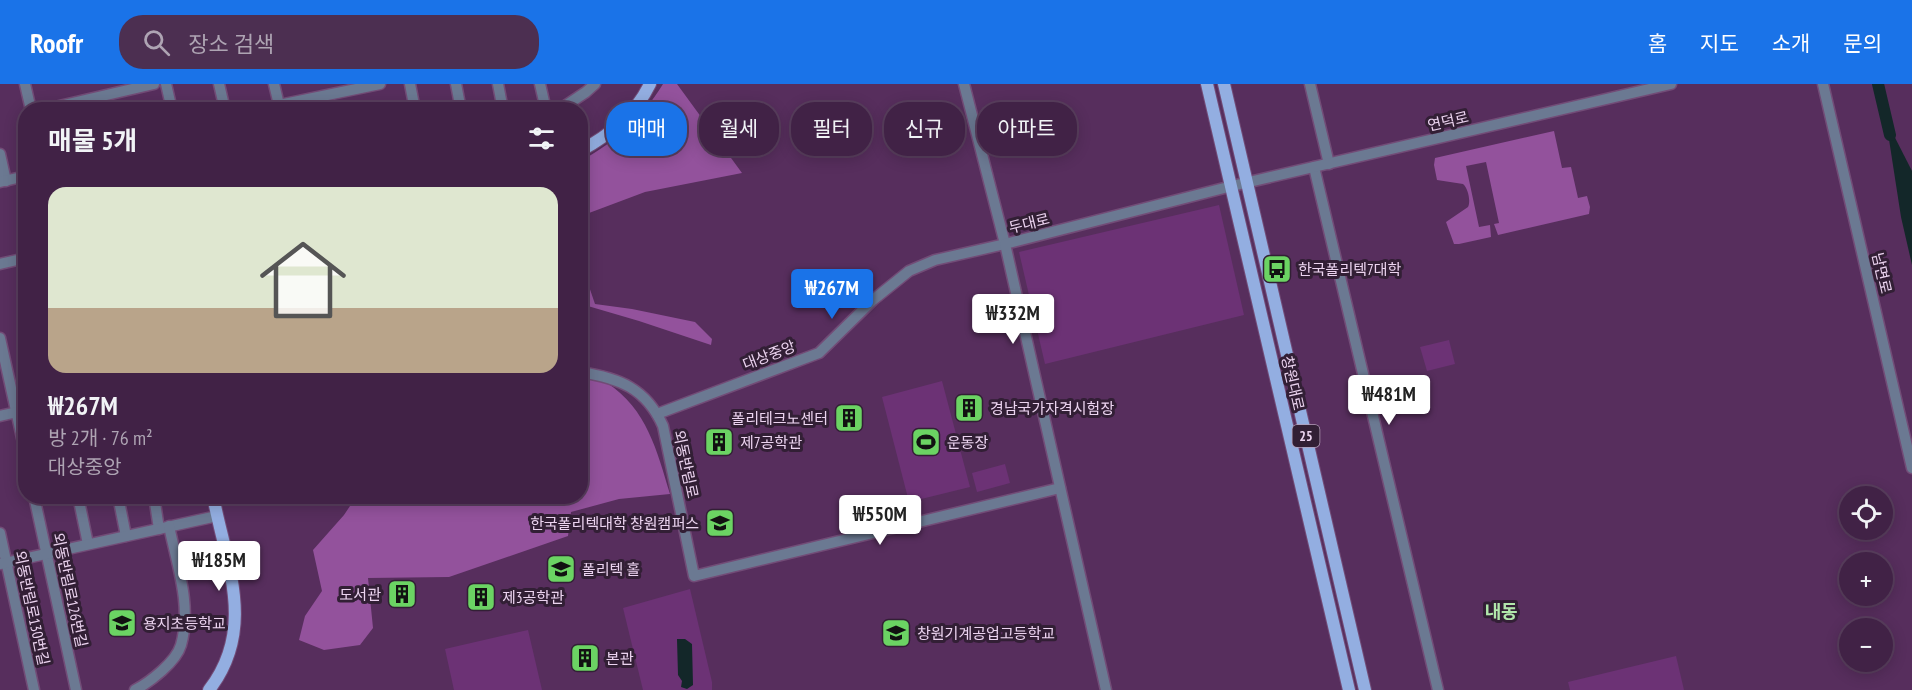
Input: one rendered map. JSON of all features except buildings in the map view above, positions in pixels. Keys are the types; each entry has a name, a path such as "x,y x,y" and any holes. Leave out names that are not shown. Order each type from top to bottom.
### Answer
{"main road":[{"path":"588,146 630,116 650,84"},
{"name":"창원대로","path":"1207,84 1350,690"},
{"name":"창원대로","path":"1224,84 1365,690"},
{"path":"208,690 217,679 231,648 236,617 233,580 215,504"}],"street":[{"path":"25,84 29,102"},
{"path":"76,102 154,84"},
{"path":"166,84 170,102"},
{"path":"219,84 223,102"},
{"path":"274,84 278,102"},
{"path":"301,102 380,84"},
{"path":"410,84 413,102"},
{"path":"456,84 459,102"},
{"path":"498,84 501,102"},
{"path":"540,84 544,102"},
{"path":"964,84 1005,244"},
{"path":"1310,84 1329,164"},
{"name":"연덕로","path":"1232,186 1671,84"},
{"name":"남면로","path":"1822,84 1912,468"},
{"path":"569,102 589,87"},
{"path":"0,154 3,181 18,178"},
{"path":"1314,167 1438,690"},
{"name":"두대로","path":"1106,690 1005,244 1232,186"},
{"name":"대상중앙","path":"657,414 819,352 873,300 909,271 935,260 1005,244"},
{"path":"0,264 18,260"},
{"path":"0,338 18,401"},
{"name":"외동반림로","path":"588,373 604,375 624,382 642,394 657,414 663,426 694,576 1060,488"},
{"path":"0,416 18,412"},
{"name":"외동반림로126번길","path":"36,504 76,690"},
{"path":"80,504 88,544"},
{"path":"120,504 126,536"},
{"path":"135,690 147,684 166,666 180,647 186,607 156,504"},
{"path":"3,563 217,516"},
{"name":"외동반림로130번길","path":"0,533 3,563 34,690"}],"shaded area":[{"path":"663,84 677,84 699,114 699,156 730,156 742,173 645,192 588,213 588,157 606,145 606,156 687,156 687,102 651,102"},
{"path":"1886,120 1912,171 1912,265 1901,217"},
{"path":"1554,131 1562,168 1571,167 1578,198 1587,196 1589,214 1498,235 1494,224 1499,223 1486,162 1466,166 1479,227 1490,225 1491,237 1454,244 1446,222 1468,207 1468,195 1463,184 1437,180 1435,158"},
{"path":"1219,205 1244,315 1045,364 1019,252"},
{"path":"588,283 595,304 695,322 712,339 711,345 588,306"},
{"path":"1449,340 1455,364 1427,371 1420,347"},
{"path":"588,375 598,378 621,393 641,418 655,447 670,494 619,499 571,512 568,536 449,577 368,578 373,628 360,645 324,650 299,640 305,616 322,591 313,550 351,504 588,504"},
{"name":"운동장","path":"942,381 970,487 909,502 882,397"},
{"path":"1005,464 1010,483 977,492 972,473"},
{"path":"690,589 712,690 643,690 623,608"},
{"path":"528,630 542,690 454,690 445,649"},
{"path":"677,639 685,639 692,644 693,685 687,689 681,687 682,681 678,675"},
{"path":"1676,656 1684,690 1570,690 1568,682"}],"waterway":[{"path":"1878,84 1890,135"}],"place":[{"name":"한국폴리텍7대학","path":"1277,269"},
{"name":"경남국가자격시험장","path":"969,408"},
{"name":"폴리테크노센터","path":"849,418"},
{"name":"제7공학관","path":"719,442"},
{"name":"운동장","path":"926,442"},
{"name":"한국폴리텍대학 창원캠퍼스","path":"720,523"},
{"name":"폴리텍 홀","path":"561,569"},
{"name":"도서관","path":"402,594"},
{"name":"제3공학관","path":"481,597"},
{"name":"용지초등학교","path":"122,623"},
{"name":"창원기계공업고등학교","path":"896,633"},
{"name":"본관","path":"585,658"}],"district":[{"name":"내동","path":"1501,611"}]}
